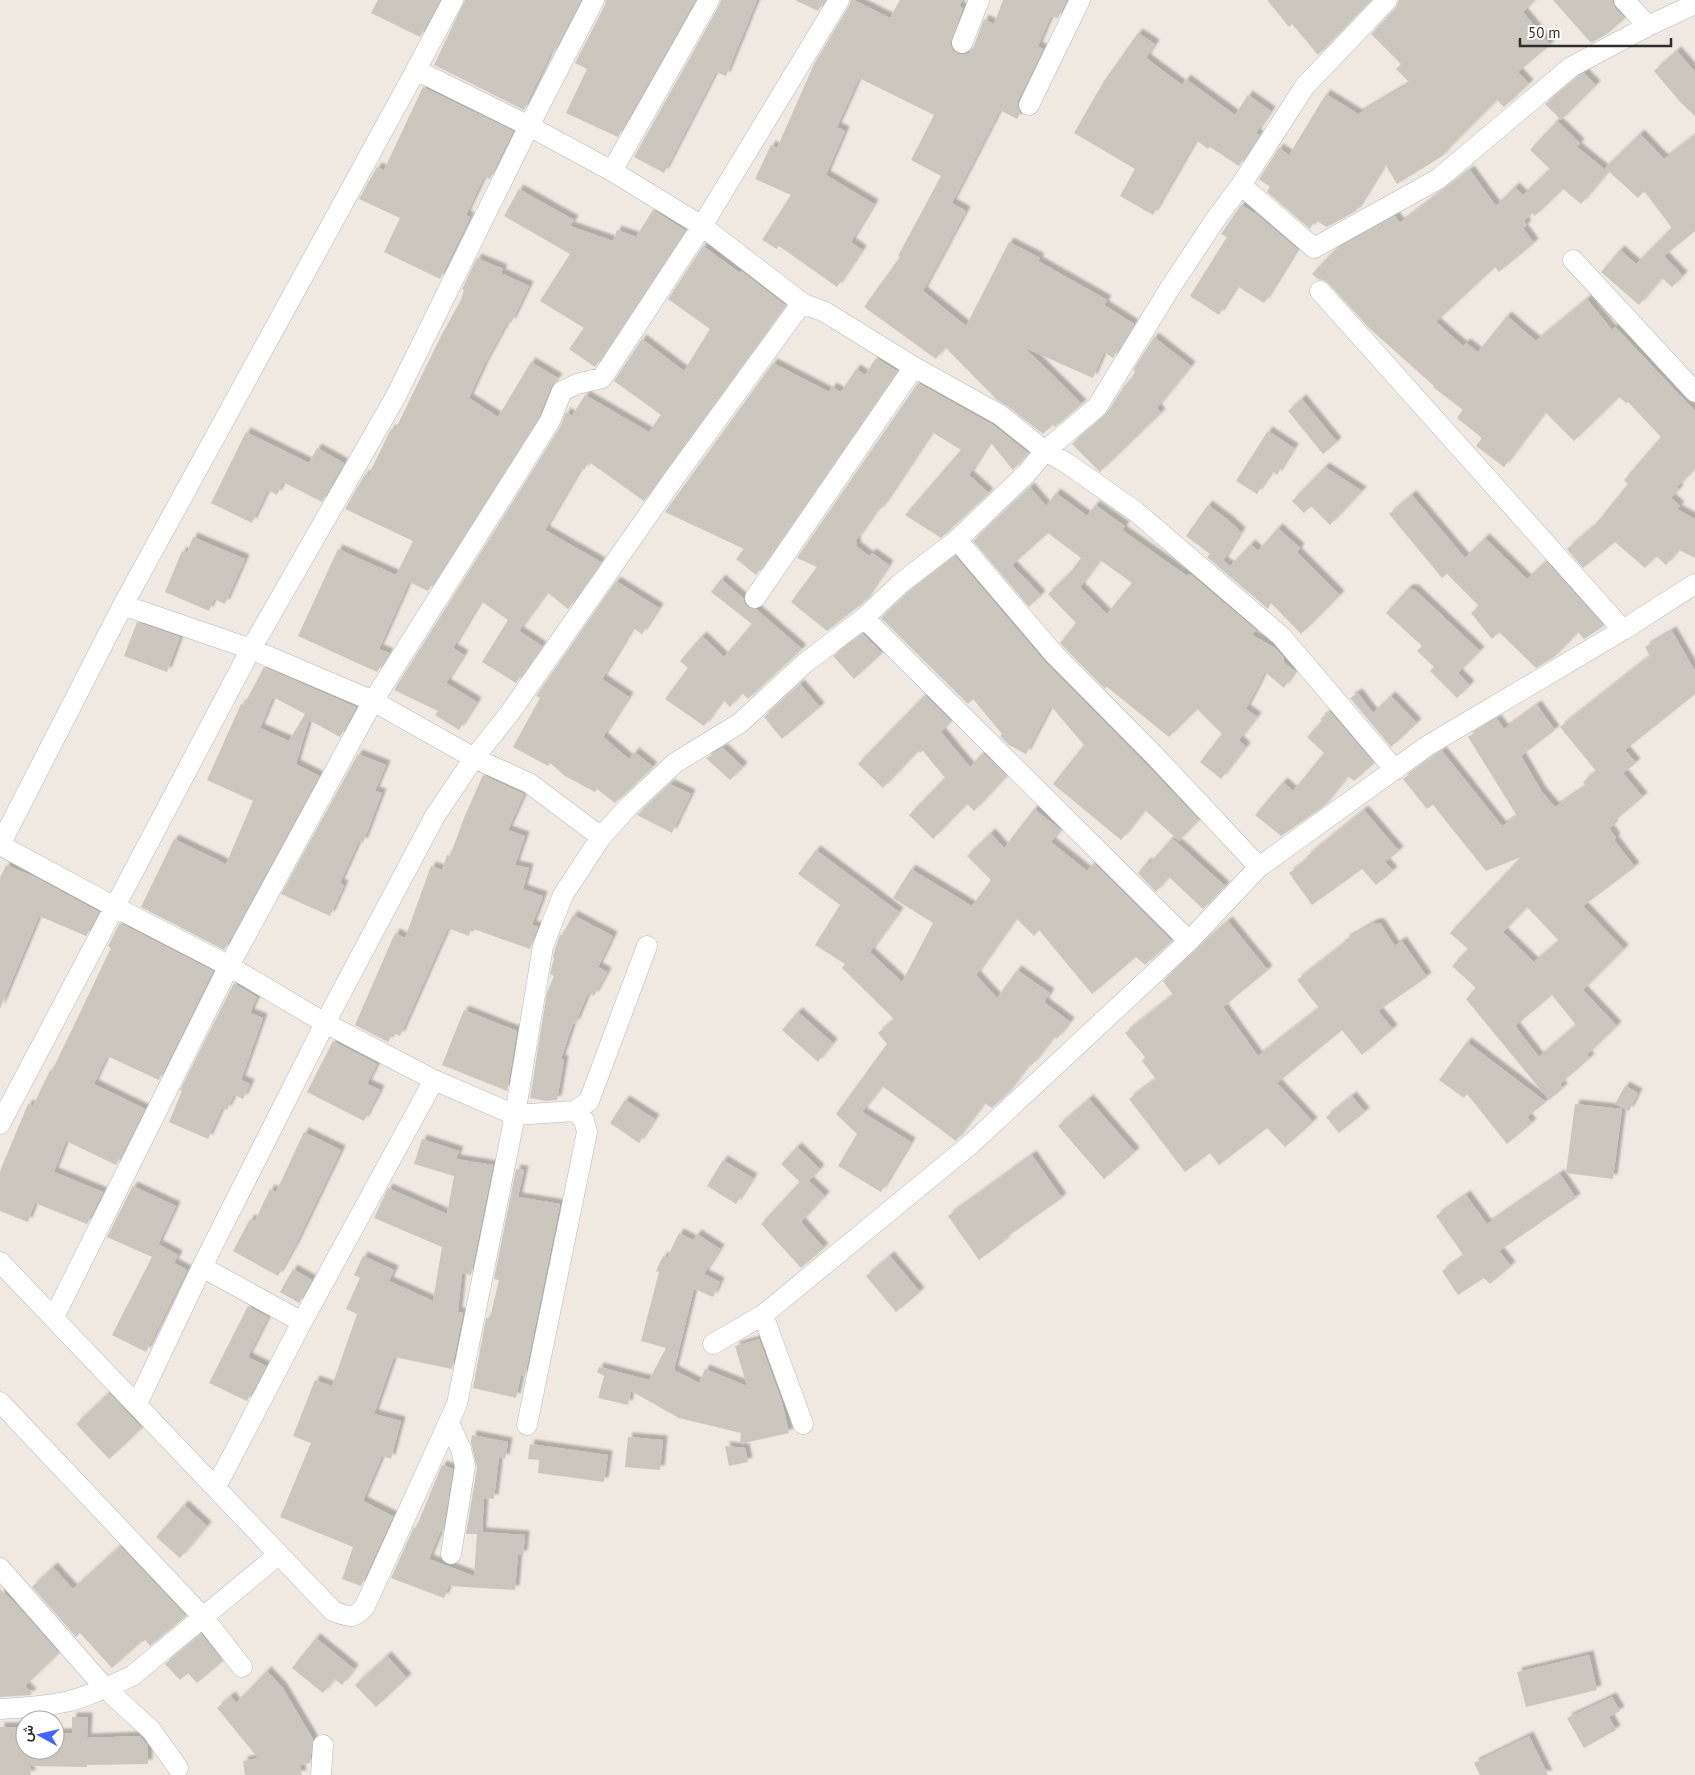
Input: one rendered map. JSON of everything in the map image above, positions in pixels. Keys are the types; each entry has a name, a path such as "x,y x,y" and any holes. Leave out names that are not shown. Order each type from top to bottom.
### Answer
{"street":[{"path":"453,0 123,605 0,845 229,966 325,1023 434,1080 515,1115 575,1111 589,1101 647,946"},
{"path":"0,1124 251,649 396,396 529,126 594,0"},
{"path":"612,171 709,0"},
{"path":"54,1317 229,966 373,702 550,421 562,391 577,384 602,378 702,226 839,0"},
{"path":"962,43 979,0"},
{"path":"1028,105 1080,0"},
{"path":"0,1262 333,1611 347,1617 358,1614 365,1606 458,1404 515,1115 543,946 563,895 601,837 629,806 676,763 740,723 805,664 864,618 901,583 958,540 1027,473 1045,451 1097,406 1170,288 1215,220 1241,185 1305,86 1387,0"},
{"path":"1624,0 1648,26"},
{"path":"1241,185 1314,248 1392,206 1438,178 1571,67 1648,26 1695,4"},
{"path":"416,70 529,126 612,171 702,226 802,303 825,312 1000,415 1045,451 1135,511 1281,636 1394,770"},
{"path":"1573,260 1695,392"},
{"path":"1320,291 1623,630"},
{"path":"137,1404 202,1267 325,1023 435,816 474,758 526,691 672,481 802,303"},
{"path":"755,598 914,366"},
{"path":"958,540 1054,654 1155,756 1259,867"},
{"path":"713,1344 763,1316 972,1144 1189,941 1259,867 1427,746 1623,630 1695,584"},
{"path":"123,605 251,649 373,702 474,758 529,783 601,837"},
{"path":"864,618 1189,941"},
{"path":"216,1488 302,1322 434,1080"},
{"path":"527,1425 587,1132 584,1120 575,1111"},
{"path":"202,1267 302,1322"},
{"path":"763,1316 803,1424"},
{"path":"0,1402 202,1616 242,1667"},
{"path":"449,1423 465,1466 451,1554"},
{"path":"0,1709 70,1701 132,1676 202,1616 278,1555"},
{"path":"0,1568 105,1688 151,1730 178,1768"},
{"path":"321,1775 323,1745"}],"building":[{"path":"378,0 440,0 420,37 371,13"},
{"path":"465,0 581,0 553,54 551,52 524,110 434,65"},
{"path":"606,0 695,0 618,137 566,113 587,69 575,63"},
{"path":"721,0 757,0 726,76 716,72 664,173 634,157"},
{"path":"795,0 825,0 818,11"},
{"path":"851,0 890,18 900,0 963,0 959,6 963,8 950,44 953,51 963,55 969,53 973,48 984,19 994,24 1003,0 1067,0 1058,18 1051,16 1038,46 1043,49 1018,100 1017,106 1020,113 1017,119 1000,110 952,203 966,211 923,291 966,326 1009,242 1040,258 1038,261 1107,300 1104,305 1134,324 1113,358 1104,352 1093,378 1025,348 1082,404 1055,427 1053,424 1043,434 997,400 945,347 936,359 864,307 900,257 898,256 941,176 911,160 934,115 859,78 837,127 845,131 826,175 874,204 851,242 862,250 837,287 779,246 777,249 762,240 791,195 755,179 771,145 777,148 814,64"},
{"path":"1267,0 1371,0 1318,55 1292,24 1289,27"},
{"path":"1399,0 1535,0 1523,12 1550,45 1518,72 1529,84 1504,107 1497,100 1444,155 1397,184 1385,164 1356,211 1327,227 1315,220 1310,229 1267,192 1270,187 1259,179 1279,148 1289,155 1326,94 1358,114 1410,83 1396,69 1401,64 1371,34 1396,8"},
{"path":"1553,0 1612,0 1615,8 1625,18 1607,34 1591,43"},
{"path":"1138,33 1155,44 1146,58 1182,85 1186,79 1235,115 1248,95 1271,111 1256,133 1259,135 1239,166 1196,140 1153,215 1120,196 1135,169 1074,133 1104,81"},
{"path":"1677,51 1695,72 1695,116 1681,103 1654,71"},
{"path":"1584,73 1596,85 1561,120 1545,104"},
{"path":"423,87 513,131 490,179 484,177 466,215 470,217 440,279 384,252 400,218 359,199 377,167 384,170"},
{"path":"1557,121 1580,143 1577,147 1608,172 1581,204 1563,189 1535,216 1532,213 1524,221 1527,225 1523,228 1534,243 1499,272 1495,267 1436,322 1463,346 1466,343 1478,352 1507,316 1536,341 1587,299 1612,330 1615,327 1695,411 1695,469 1677,487 1679,489 1671,498 1680,506 1677,509 1695,519 1695,558 1679,550 1666,565 1656,556 1645,568 1615,542 1583,568 1567,549 1594,526 1628,484 1624,480 1661,437 1628,402 1626,403 1619,397 1574,441 1545,412 1504,467 1476,446 1482,438 1457,418 1463,410 1433,387 1369,328 1328,283 1312,274 1335,250 1395,216 1400,223 1470,170 1496,206 1515,187 1523,195 1550,169 1530,150"},
{"path":"1640,134 1664,159 1695,135 1695,231 1664,256 1683,276 1672,287 1662,278 1639,305 1601,272 1620,250 1636,264 1672,228 1644,191 1638,198 1605,168"},
{"path":"519,189 574,220 570,226 613,241 617,230 636,237 653,210 685,230 595,367 569,349 584,328 540,301 570,254 504,216"},
{"path":"1241,205 1254,212 1297,249 1264,303 1237,286 1219,315 1190,296 1227,237 1221,234"},
{"path":"703,246 740,273 741,271 785,305 644,501 589,462 584,470 581,468 545,530 601,562 568,609 547,592 519,631 542,646 516,683 482,662 508,620 481,601 453,648 464,655 446,683 477,702 459,730 435,715 438,711 394,690 560,427 566,412 572,416 585,395 649,432 661,415 614,381 642,339 684,371 710,329 668,299"},
{"path":"477,258 503,269 501,273 529,286 511,323 508,321 484,365 469,398 498,417 531,362 558,378 551,387 539,416 428,591 409,582 379,649 389,653 377,672 298,636 338,549 396,575 413,541 345,509 365,474 368,476 391,429 395,430 440,338 461,300 464,290 462,289"},
{"path":"1154,337 1191,366 1157,408 1161,413 1100,472 1072,444 1107,413 1124,386 1133,377 1135,372 1133,370"},
{"path":"876,358 897,371 756,575 736,559 744,549 665,512 773,363 829,392 832,387 841,392 856,369 865,375"},
{"path":"918,383 993,425 1028,453 1013,470 990,442 969,475 989,493 941,538 905,515 961,450 932,432 885,503 878,512 876,511 855,542 857,543 856,546 869,556 872,553 889,565 864,602 827,631 791,602 817,567 797,558"},
{"path":"1302,399 1337,442 1323,454 1288,411"},
{"path":"1268,431 1294,448 1277,475 1272,471 1257,494 1236,481"},
{"path":"246,432 309,463 317,448 344,463 322,502 283,482 277,495 268,490 252,523 211,503"},
{"path":"1325,467 1362,491 1330,525 1311,506 1304,513 1292,501"},
{"path":"1030,487 1046,506 1056,493 1087,516 1095,505 1125,526 1122,530 1187,576 1190,574 1256,630 1252,635 1275,648 1284,658 1283,662 1295,671 1284,688 1265,672 1246,709 1257,717 1239,740 1246,747 1221,779 1200,762 1222,734 1197,709 1169,737 1107,687 1105,689 1060,643 1076,623 1048,594 1069,574 1081,558 1048,533 1012,565 1041,595 1029,607 973,541","holes":["1100,560 1132,583 1107,614 1080,587"]},
{"path":"1412,495 1465,558 1485,538 1527,579 1546,561 1604,626 1584,639 1578,632 1554,657 1536,668 1499,632 1492,639 1471,613 1479,606 1447,574 1442,578 1389,514"},
{"path":"1208,505 1241,532 1223,561 1230,566 1251,544 1258,551 1278,528 1300,548 1297,552 1340,595 1301,634 1271,603 1268,609 1207,557 1210,554 1186,536"},
{"path":"193,537 245,559 225,604 214,599 209,611 165,592 182,551 187,553"},
{"path":"955,556 1045,662 1199,820 1179,841 1145,810 1121,840 1053,784 1084,745 1051,706 1026,754 1009,745 1000,736 1002,734 973,699 968,704 881,618 909,592"},
{"path":"721,579 743,598 748,607 756,609 802,649 748,699 742,693 730,707 723,700 704,726 665,699 688,668 680,661 702,636 724,657 752,624 711,592"},
{"path":"616,581 659,608 642,634 633,628 602,679 629,697 603,737 629,759 635,752 653,767 615,803 597,789 595,792 565,776 550,763 548,766 513,747 540,698 536,696"},
{"path":"1408,589 1414,589 1480,651 1458,673 1470,685 1457,698 1430,671 1434,667 1417,651 1422,646 1386,613"},
{"path":"137,622 180,637 167,672 124,656"},
{"path":"1672,631 1695,671 1695,694 1625,750 1636,763 1623,773 1643,797 1612,823 1614,825 1609,828 1616,838 1614,840 1635,867 1583,906 1624,949 1583,990 1617,1026 1587,1055 1590,1058 1560,1084 1563,1088 1549,1100 1466,999 1476,988 1452,966 1468,949 1450,933 1521,857 1486,871 1433,805 1427,809 1403,779 1442,751 1502,826 1517,816 1468,737 1497,719 1504,729 1537,705 1555,730 1521,756 1542,792 1555,807 1586,786 1583,782 1596,771 1560,727 1650,656 1645,647","holes":["1527,907 1559,941 1534,962 1503,932","1552,995 1576,1025 1539,1057 1515,1026"]},
{"path":"863,634 882,653 854,679 833,656"},
{"path":"264,667 356,707 340,737 309,720 296,764 319,776 224,950 141,907 174,839 226,864 253,801 207,780 241,704 244,705","holes":["273,697 305,714 289,741 260,728"]},
{"path":"800,684 820,707 782,739 764,717"},
{"path":"1358,693 1373,713 1391,696 1417,723 1391,747 1350,698"},
{"path":"925,695 951,721 941,732 970,767 983,753 1007,776 974,811 967,804 933,839 909,815 945,778 923,751 920,753 918,751 883,788 858,764"},
{"path":"1330,712 1374,763 1354,781 1348,776 1323,807 1281,836 1255,815 1283,782 1293,791 1324,753 1307,737 1322,721 1320,719"},
{"path":"723,748 743,767 730,780 706,758"},
{"path":"358,754 386,765 375,791 382,793 363,843 359,841 340,883 344,885 330,916 281,894"},
{"path":"483,775 524,794 508,830 525,836 515,865 529,868 523,889 543,896 532,925 538,927 530,949 471,928 469,936 448,928 400,1036 393,1033 388,1042 355,1025 395,933 405,938 431,866 442,870 447,855 450,856"},
{"path":"670,784 691,794 672,833 637,815"},
{"path":"1034,809 1061,830 1051,842 1087,871 1094,863 1172,941 1145,965 1136,957 1092,994 1039,930 1034,936 1016,918 976,975 997,998 1017,970 1050,993 1044,1002 1070,1022 1057,1039 1054,1037 1031,1066 1029,1064 1007,1094 992,1108 984,1103 956,1141 882,1086 862,1112 911,1142 881,1192 838,1166 857,1134 836,1114 887,1044 878,1033 894,1019 842,968 845,964 815,945 840,905 798,874 816,850 899,912 870,952 902,982 933,923 893,898 911,869 972,906 991,880 967,856 991,833 1004,848"},
{"path":"1364,810 1399,851 1385,862 1393,871 1376,885 1362,869 1312,905 1289,873 1308,859 1306,857"},
{"path":"1172,838 1225,886 1203,909 1169,877 1156,892 1138,873 1147,862 1149,864"},
{"path":"6,865 33,876 99,912 86,936 39,916 0,1009 0,878"},
{"path":"573,915 613,936 598,967 607,972 594,996 588,993 575,1024 573,1023 561,1059 564,1060 557,1100 547,1101 530,1098 547,992 554,976 550,974 553,957 560,935 562,935"},
{"path":"1228,921 1268,970 1223,1007 1258,1056 1319,1008 1297,980 1346,942 1345,940 1374,923 1380,923 1395,946 1402,941 1427,977 1378,1011 1393,1029 1362,1055 1342,1030 1277,1083 1313,1122 1285,1147 1267,1128 1219,1165 1210,1153 1185,1172 1129,1099 1156,1079 1142,1061 1145,1057 1125,1033 1173,995 1163,981"},
{"path":"120,923 213,971 159,1080 107,1056 94,1084 145,1109 116,1165 66,1141 54,1172 103,1192 87,1224 35,1203 28,1222 0,1211 0,1171 28,1104 33,1106 50,1070 52,1071 111,948 108,946"},
{"path":"234,983 257,997 250,1013 263,1018 241,1080 250,1084 243,1099 234,1095 227,1110 222,1108 208,1139 169,1122 182,1091 180,1090"},
{"path":"464,1010 517,1031 507,1091 442,1065"},
{"path":"798,1012 833,1043 818,1062 782,1030"},
{"path":"333,1041 377,1064 367,1084 380,1090 364,1121 307,1092"},
{"path":"1467,1042 1546,1102 1527,1117 1532,1123 1507,1144 1467,1094 1464,1098 1439,1080"},
{"path":"1625,1086 1638,1093 1629,1111 1615,1104"},
{"path":"1352,1096 1365,1112 1339,1133 1326,1117"},
{"path":"1089,1099 1135,1152 1104,1179 1058,1126"},
{"path":"625,1100 655,1119 639,1143 610,1123"},
{"path":"1575,1104 1622,1109 1613,1179 1566,1173"},
{"path":"304,1132 341,1150 296,1244 278,1276 233,1251 250,1219 255,1221 270,1189 276,1192"},
{"path":"422,1139 459,1151 456,1159 493,1165 471,1275 462,1273 458,1312 463,1313 452,1369 394,1357 374,1414 401,1421 391,1459 382,1456 363,1501 393,1516 361,1586 342,1579 353,1547 280,1517 311,1443 293,1436 315,1380 332,1386 357,1314 346,1309 360,1278 354,1275 363,1256 394,1270 389,1281 433,1301 442,1247 374,1218 388,1188 447,1214 454,1176 414,1164"},
{"path":"797,1147 820,1169 809,1181 825,1196 801,1222 824,1248 801,1268 761,1224 800,1182 781,1164"},
{"path":"1032,1155 1062,1198 1004,1239 1005,1241 979,1260 948,1216"},
{"path":"723,1160 753,1178 736,1204 707,1186"},
{"path":"516,1169 524,1170 518,1197 560,1204 525,1376 521,1375 516,1398 473,1388 486,1318 490,1318 499,1280 494,1279"},
{"path":"1560,1174 1576,1198 1499,1251 1511,1266 1490,1284 1484,1278 1458,1295 1442,1271 1464,1256 1436,1216 1466,1195 1487,1224"},
{"path":"133,1186 176,1206 158,1244 178,1255 174,1263 187,1270 146,1352 112,1335 152,1257 107,1237"},
{"path":"679,1233 693,1240 697,1234 720,1249 704,1274 720,1282 713,1297 694,1289 674,1370 699,1383 705,1369 747,1386 735,1346 759,1339 782,1402 789,1433 740,1444 741,1433 679,1418 631,1391 628,1405 598,1398 604,1376 597,1372 599,1367 649,1380 666,1348 641,1341 659,1272 656,1271 663,1256 667,1258"},
{"path":"890,1256 920,1292 896,1312 866,1276"},
{"path":"293,1269 312,1280 299,1303 280,1292"},
{"path":"248,1306 268,1317 248,1357 266,1366 247,1401 209,1383"},
{"path":"109,1393 142,1428 109,1459 76,1424"},
{"path":"472,1435 508,1442 505,1459 499,1457 494,1499 484,1498 482,1532 525,1535 523,1555 518,1555 515,1590 449,1586 444,1598 391,1578 414,1527 416,1528 442,1465 453,1469 443,1532 440,1532 429,1559 474,1576 477,1534 466,1534 477,1468 471,1442"},
{"path":"628,1437 663,1440 660,1470 625,1467"},
{"path":"530,1444 608,1455 604,1482 538,1473 539,1460 528,1459"},
{"path":"725,1446 745,1448 748,1462 729,1466"},
{"path":"184,1505 207,1526 180,1558 156,1537"},
{"path":"120,1546 186,1616 150,1646 145,1640 142,1641 112,1668 80,1633 76,1637 32,1587 53,1567 73,1589"},
{"path":"0,1589 15,1603 59,1653 25,1686 32,1693 30,1695 0,1697"},
{"path":"201,1634 223,1661 197,1683 188,1673 180,1680 165,1664"},
{"path":"316,1638 354,1669 342,1685 335,1679 323,1693 292,1668"},
{"path":"1589,1655 1597,1690 1526,1707 1517,1672"},
{"path":"387,1656 407,1678 376,1707 355,1685"},
{"path":"267,1671 282,1687 313,1739 310,1763 300,1765 302,1775 245,1775 243,1761 258,1758 217,1708 231,1696 236,1703"},
{"path":"1612,1697 1620,1711 1609,1717 1616,1730 1584,1748 1567,1718"},
{"path":"72,1717 88,1717 87,1738 140,1736 148,1746 148,1764 87,1765 87,1767 30,1766 31,1775 0,1775 0,1727 15,1727 15,1760 65,1760 65,1733 72,1733"},
{"path":"1529,1736 1548,1775 1480,1775 1474,1763"}]}
